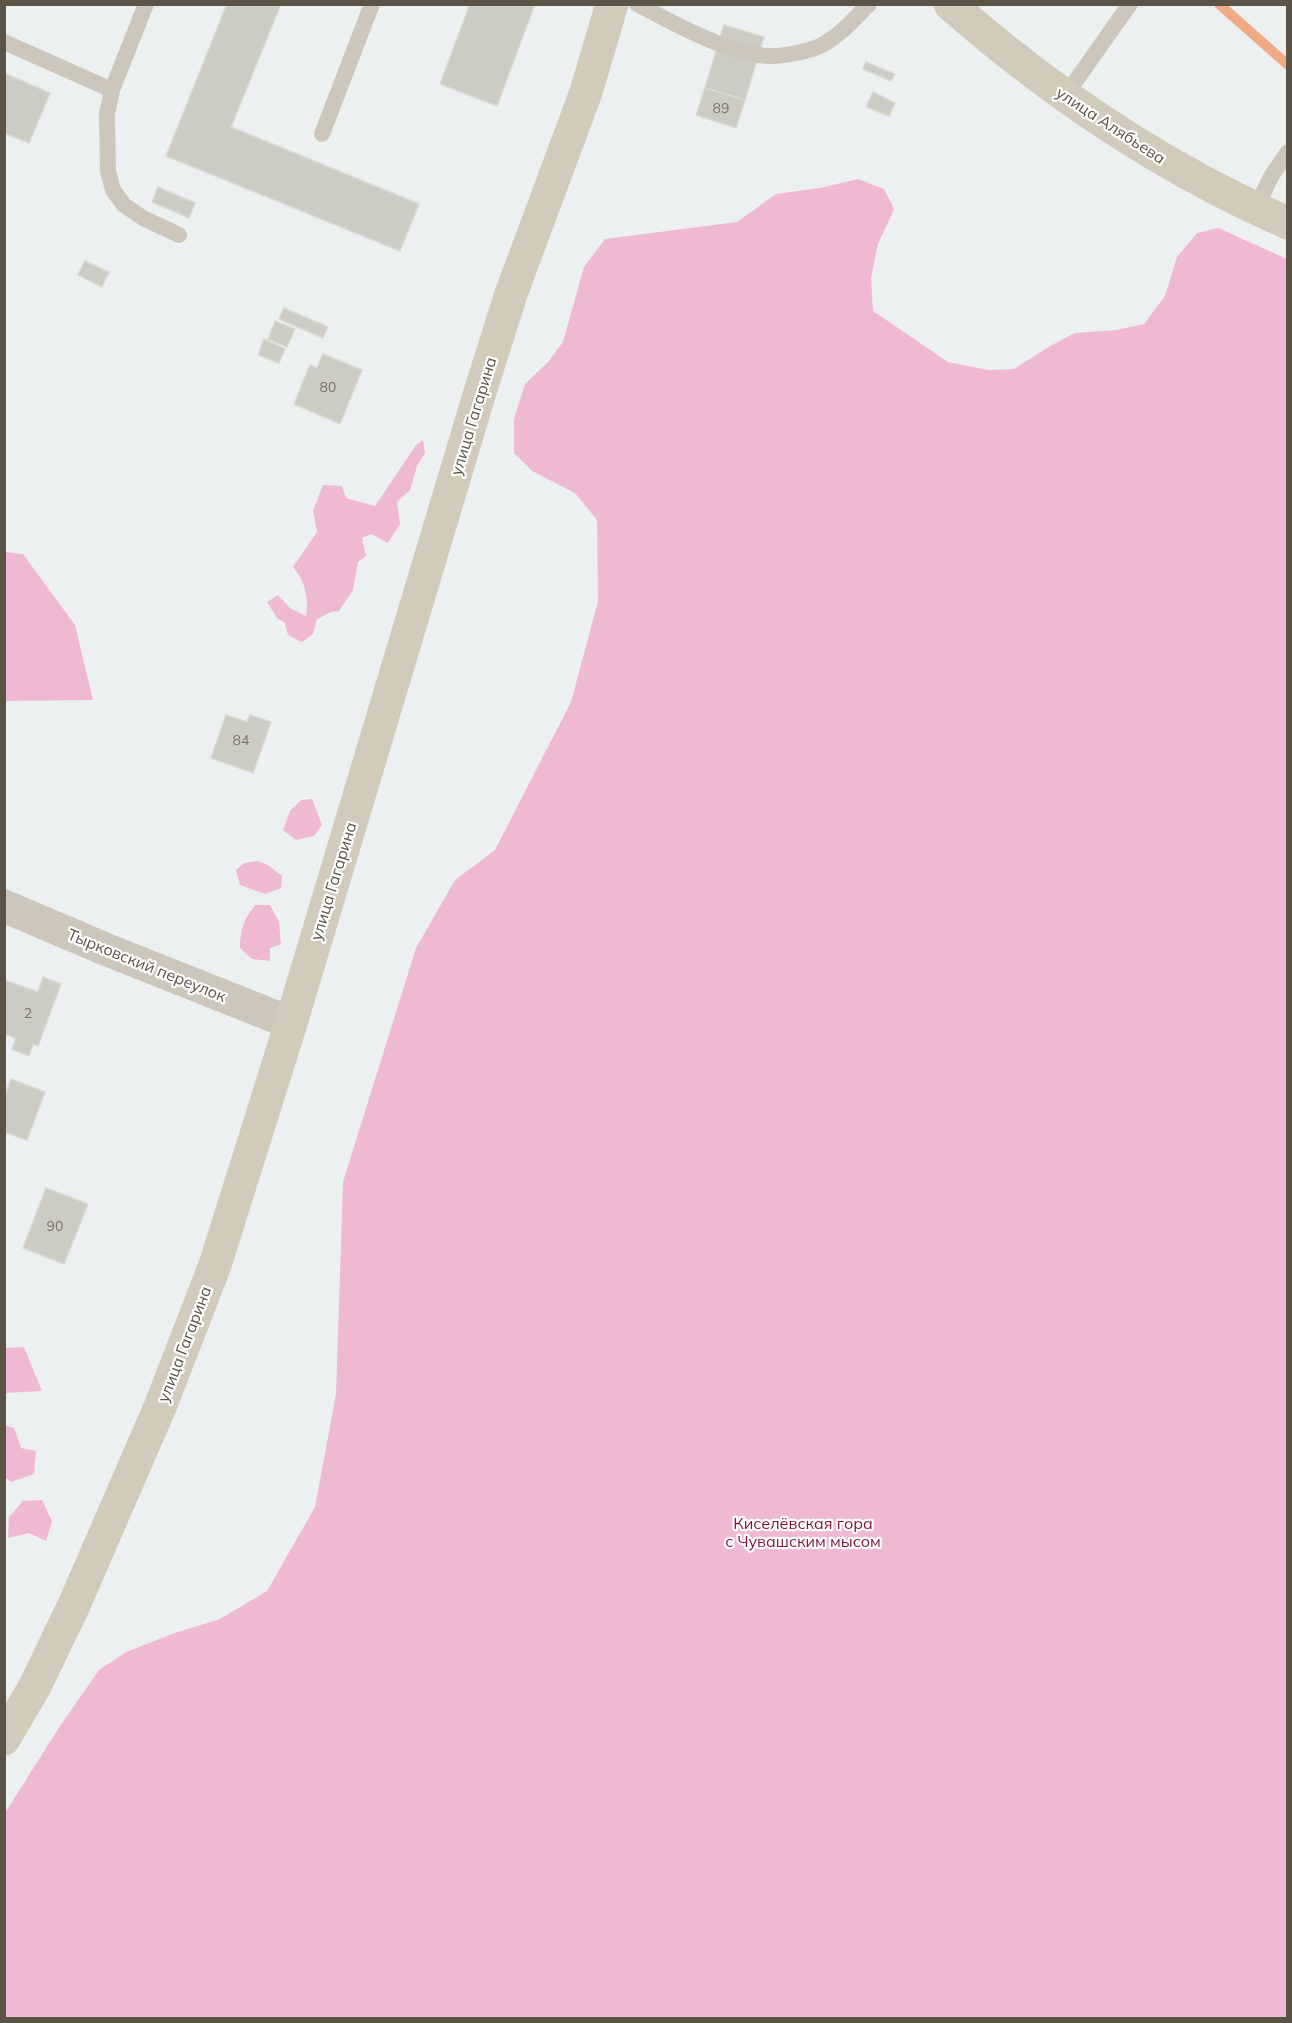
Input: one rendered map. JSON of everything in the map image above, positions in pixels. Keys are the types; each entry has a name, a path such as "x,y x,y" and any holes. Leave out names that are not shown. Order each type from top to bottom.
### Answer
{"main road":[{"name":"улица Гагарина","path":"4,1739 35,1686 74,1605 159,1407 215,1265 291,1023 486,370 511,294 586,92 612,4"},
{"name":"улица Алябьева","path":"950,4 1023,66 1146,149 1210,187 1287,223"}],"street":[{"name":"Тырковский переулок","path":"4,906 291,1023"}],"lane":[{"path":"146,4 112,90 107,114 108,171 113,190 124,205 143,218 179,235"},
{"path":"322,134 372,4"},
{"path":"637,4 694,33 726,46 748,53 771,56 820,45 842,31 869,4"},
{"path":"1065,96 1130,4"},
{"path":"4,42 112,90"},
{"path":"1256,209 1272,175 1287,152"}],"green space":[{"name":"Киселёвская гора с Чувашским мысом","path":"858,179 884,189 894,209 878,244 871,277 873,311 948,362 988,370 1014,369 1075,333 1116,330 1144,324 1165,296 1177,257 1197,233 1218,228 1287,259 1287,2018 5,2018 5,1813 60,1726 99,1670 126,1652 220,1619 267,1591 315,1507 336,1394 343,1182 416,948 455,880 495,850 571,702 598,601 597,520 575,493 532,471 514,453 514,419 525,384 548,362 563,342 584,267 605,239 737,222 776,194 820,188"},
{"path":"423,440 425,453 417,466 410,490 397,502 400,524 388,543 371,534 362,538 366,556 358,562 353,590 339,611 317,619 313,634 302,642 288,635 285,623 277,618 267,602 278,595 290,608 306,616 305,590 301,578 293,567 317,532 313,511 323,485 342,486 346,498 375,506 416,445"},
{"path":"5,552 23,554 75,625 93,700 5,701"},
{"path":"312,799 322,825 314,836 296,840 283,830 290,811 301,800"},
{"path":"257,861 268,865 282,876 281,888 265,894 240,885 236,870 244,863"},
{"path":"255,905 270,905 279,922 281,944 270,948 270,961 252,959 240,948 243,925"},
{"path":"24,1347 42,1391 5,1393 5,1348"},
{"path":"4,1425 14,1428 21,1448 36,1451 34,1474 11,1482 5,1477"},
{"path":"42,1500 52,1521 46,1541 29,1533 8,1538 9,1517 23,1501"}],"building":[{"path":"227,4 281,4 231,127 419,204 400,251 166,156"},
{"path":"470,4 535,4 497,106 440,84"},
{"path":"724,25 764,37 745,100 705,88"},
{"path":"866,62 895,74 891,81 863,69"},
{"path":"4,73 50,93 29,143 4,133"},
{"path":"705,88 745,100 736,128 696,115"},
{"path":"873,92 895,103 889,116 866,107"},
{"path":"158,187 195,203 189,218 152,202"},
{"path":"85,261 109,272 102,287 78,275"},
{"path":"284,308 328,327 323,338 279,319"},
{"path":"275,321 295,329 287,347 268,339"},
{"path":"264,339 285,349 279,363 258,355"},
{"path":"323,354 362,370 340,424 294,404 310,365 317,368"},
{"path":"226,715 247,722 250,715 271,722 253,773 211,758"},
{"path":"43,977 61,984 38,1046 33,1044 29,1056 12,1049 16,1038 4,1034 4,980 38,992"},
{"path":"11,1079 45,1092 27,1140 4,1132 4,1098"},
{"path":"46,1188 88,1204 64,1264 23,1248"}],"waterway":[{"path":"1219,4 1288,65"}]}
